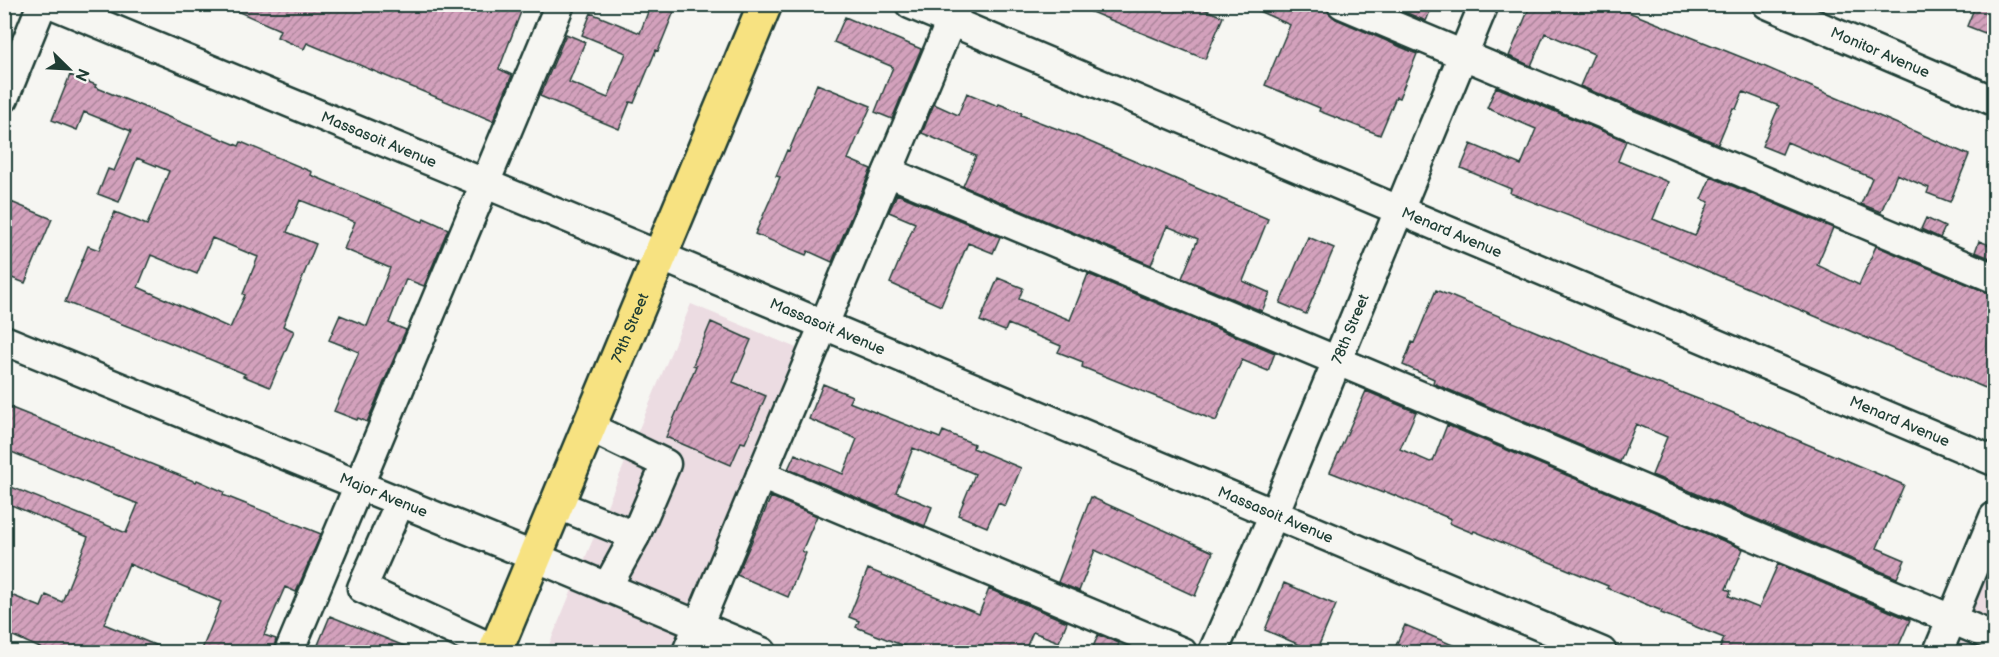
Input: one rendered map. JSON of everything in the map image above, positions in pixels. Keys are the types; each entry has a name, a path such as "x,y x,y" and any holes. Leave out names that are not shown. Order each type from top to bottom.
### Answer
{"main road":[{"name":"79th Street","path":"495,651 765,4"}],"street":[{"path":"4,98 42,4"},
{"name":"Massasoit Avenue","path":"52,4 660,256 1602,652"},
{"path":"289,652 560,4"},
{"name":"Menard Avenue","path":"910,4 954,13 1399,210 1995,461"},
{"path":"1342,4 1995,278"},
{"name":"78th Street","path":"1214,652 1274,514 1484,4"},
{"name":"Monitor Avenue","path":"1767,4 1995,101"},
{"path":"687,652 954,13"},
{"path":"888,172 1995,636"},
{"name":"Major Avenue","path":"4,340 359,484 762,652"},
{"path":"589,426 666,464 635,536 607,587"},
{"path":"761,475 1182,652"},
{"path":"400,502 362,588 495,651"},
{"path":"556,504 635,536"},
{"path":"1938,652 1995,517"}],"shaded area":[{"path":"691,304 811,354 686,652 546,652"},
{"path":"1994,551 1994,652 1952,652"}],"building":[{"path":"221,4 524,4 499,69 512,75 493,121 307,43 304,49 277,37 280,30"},
{"path":"651,4 663,4 675,9 634,103 630,102 619,129 540,96 566,34 585,42 569,82 608,98 626,53 582,35 591,13 640,33"},
{"path":"1072,4 1192,4 1223,17 1205,59"},
{"path":"1243,4 1326,4 1329,13 1336,19 1417,54 1399,98 1396,97 1380,135 1319,111 1320,108 1265,85 1290,25"},
{"path":"1386,4 1433,4 1426,21"},
{"path":"1531,4 1606,4 1621,9 1761,65 1969,155 1950,202 1927,193 1929,188 1897,174 1881,212 1861,204 1872,178 1787,142 1782,154 1762,146 1779,106 1743,92 1736,109 1733,108 1718,144 1580,86 1594,54 1545,33 1531,66 1509,56"},
{"path":"1976,4 1995,4 1995,37 1967,26"},
{"path":"845,17 921,49 892,119 875,112 893,67 834,42"},
{"path":"70,75 239,146 241,142 312,172 311,175 423,222 424,218 448,229 424,286 406,279 389,323 406,330 367,422 334,411 359,352 329,340 340,315 367,326 390,268 344,249 355,222 300,200 287,232 316,244 283,326 294,331 270,387 166,341 65,302 88,246 99,250 115,212 147,225 169,171 137,158 119,202 98,194 108,169 114,171 131,131 84,112 77,130 52,120","holes":["212,238 258,257 243,294 245,295 230,328 138,287 151,255 197,274"]},
{"path":"817,84 871,106 848,159 871,169 832,262 808,251 806,255 755,234 780,177 776,176"},
{"path":"1496,87 1626,141 1618,161 1668,182 1653,219 1695,236 1709,202 1701,199 1711,177 1833,228 1817,265 1859,285 1876,246 1995,294 1995,392 1672,256 1510,193 1511,189 1461,168 1471,144 1521,165 1536,129 1487,108"},
{"path":"967,93 1022,113 1021,115 1076,136 1268,219 1243,281 1270,293 1262,311 1182,278 1198,239 1167,226 1151,265 963,186 976,156 922,133 934,104 958,115"},
{"path":"897,194 1000,237 993,253 968,243 941,306 890,283 915,223 889,212"},
{"path":"11,202 52,219 25,283 4,275 4,218"},
{"path":"1926,218 1945,227 1940,238 1921,229"},
{"path":"1308,237 1334,248 1306,314 1280,303"},
{"path":"1979,241 1995,247 1995,260 1975,252"},
{"path":"1088,274 1275,353 1268,371 1242,360 1216,421 1082,367 1083,362 1058,352 1061,346 1008,324 1005,331 980,321 998,278 1023,288 1019,299 1070,320"},
{"path":"1436,290 1629,370 1628,372 1724,409 1904,485 1877,548 1905,560 1897,578 1652,475 1667,437 1636,424 1620,462 1433,383 1434,379 1403,365"},
{"path":"711,322 751,340 733,382 766,396 745,443 741,442 731,465 666,437 696,366 693,365"},
{"path":"823,384 852,396 849,402 940,438 943,431 974,444 973,448 1021,468 1005,506 998,503 987,527 958,515 975,474 913,448 896,492 932,507 925,526 788,469 795,454 843,474 857,439 809,419"},
{"path":"1366,391 1416,412 1400,449 1430,462 1433,461 1447,425 1743,549 1726,589 1731,591 1729,596 1759,608 1778,564 1910,620 1896,652 1731,652 1720,648 1724,638 1661,613 1662,611 1607,588 1608,586 1449,523 1451,519 1384,491 1383,493 1330,472"},
{"path":"9,407 196,482 197,480 224,492 223,495 321,534 296,592 285,587 264,635 276,639 273,652 201,652 221,602 129,564 104,624 172,652 49,652 4,632 4,597 9,599 11,595 41,607 46,595 62,602 88,537 4,502 4,484 126,533 138,504 4,449 4,417"},
{"path":"771,497 817,516 802,551 806,553 788,597 737,575"},
{"path":"1091,497 1213,552 1195,596 1095,550 1079,591 1058,582"},
{"path":"868,569 979,614 989,589 1067,622 1059,642 1033,632 1024,652 919,652 856,627 859,621 849,617"},
{"path":"1284,583 1336,605 1316,652 1265,630"},
{"path":"330,616 419,652 315,652"},
{"path":"1405,625 1429,635 1469,652 1393,652"},
{"path":"1098,635 1119,643 1116,652 1091,652"}]}
